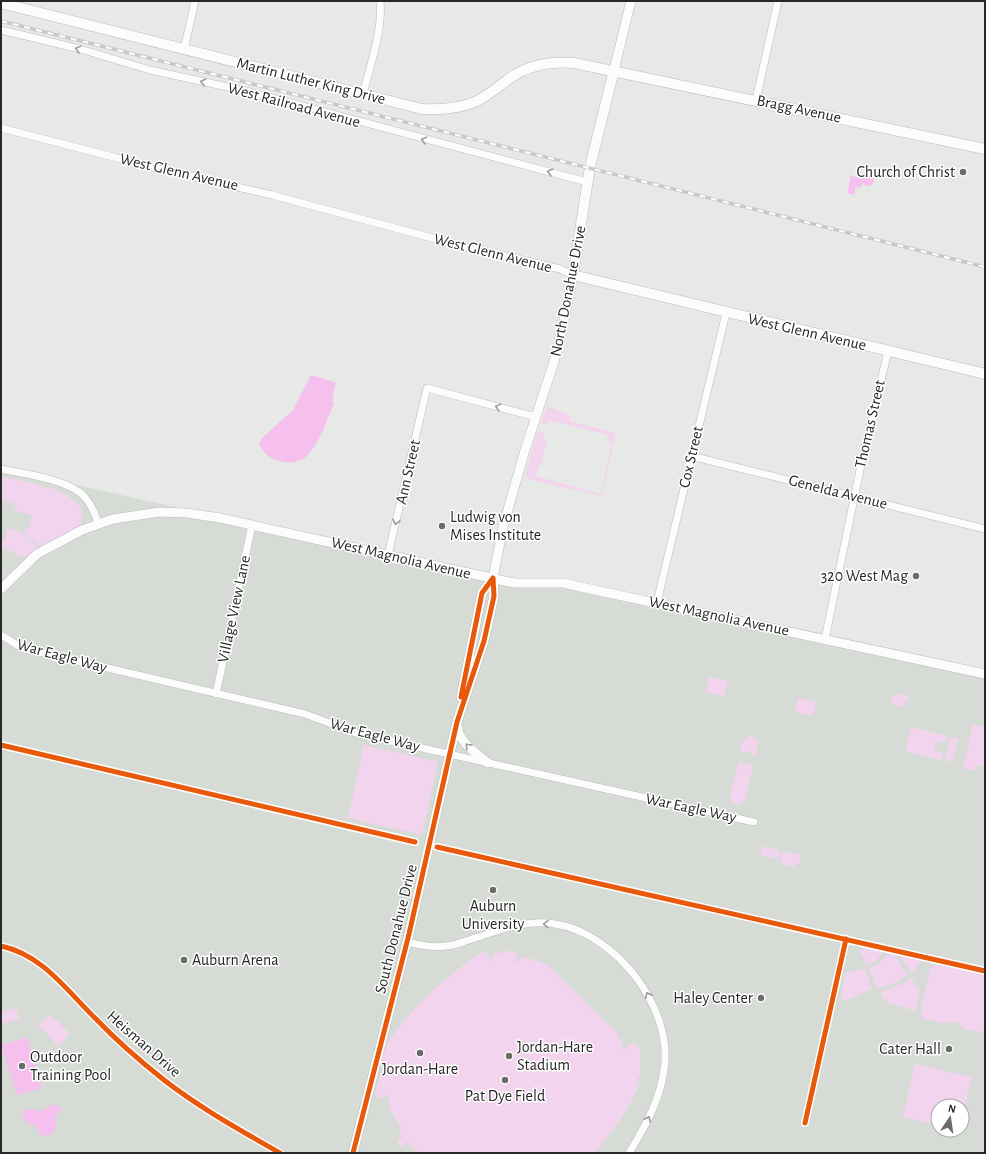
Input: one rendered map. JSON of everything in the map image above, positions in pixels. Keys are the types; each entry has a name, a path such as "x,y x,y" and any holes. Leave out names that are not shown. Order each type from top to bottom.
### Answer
{"main road":[{"name":"Martin Luther King Drive","path":"1,3 422,109 444,110 463,106 478,100 521,71 548,63 574,62 614,70"},
{"name":"Bragg Avenue","path":"614,70 985,149"},
{"name":"North Donahue Drive","path":"573,275 587,182 614,70"},
{"name":"West Glenn Avenue","path":"573,275 726,313 985,374"}],"street":[{"path":"184,50 195,1"},
{"path":"363,94 377,36 381,12 380,1"},
{"name":"North Donahue Drive","path":"614,70 631,1"},
{"path":"756,100 778,1"},
{"name":"West Railroad Avenue","path":"1,30 80,49 150,70 246,92 587,182"},
{"name":"West Glenn Avenue","path":"1,128 160,169 282,197 451,243 560,269 573,275"},
{"name":"North Donahue Drive","path":"493,578 509,505 557,353 573,275"},
{"name":"Cox Street","path":"657,602 726,313"},
{"name":"Thomas Street","path":"825,639 854,496 888,351"},
{"name":"Ann Street","path":"388,555 427,388 536,417"},
{"name":"Genelda Avenue","path":"691,456 985,529"},
{"path":"1,468 60,483 74,489 83,495 90,504 98,524"},
{"name":"West Magnolia Avenue","path":"1,589 37,554 63,539 98,524 138,514 173,512 220,518 493,578 528,584 564,583 985,674"},
{"name":"Village View Lane","path":"216,694 252,525"},
{"name":"South Donahue Drive","path":"353,1153 407,942 456,722 460,710 463,682 482,593 493,578"},
{"name":"War Eagle Way","path":"1,635 22,648 305,714 359,734 754,822"},
{"path":"456,722 457,730 464,743 488,763"},
{"path":"407,942 429,946 447,946 508,927 532,923 554,924 584,933 608,948 631,970 647,992 666,1048 664,1070 652,1111 629,1153"},
{"name":"Heisman Drive","path":"1,946 28,956 49,970 100,1024 164,1080 216,1115 280,1153"}],"shaded area":[{"path":"867,174 873,177 874,181 872,185 866,186 863,183 861,187 857,188 856,186 854,195 847,193 851,176 862,178"},
{"path":"311,375 335,382 333,399 334,404 320,437 308,455 299,461 289,463 273,459 263,451 259,443 262,438 293,410"},
{"path":"547,406 571,416 570,421 616,433 602,496 531,480 525,475 537,432 542,431 545,433 543,440 547,441 541,466 539,465 536,476 601,494 612,442 607,441 608,435 548,420 546,425 542,424 541,422"},
{"name":"Auburn University","path":"1,468 504,581 564,583 985,674 985,1153 1,1153"},
{"path":"1,476 40,485 44,488 47,487 68,496 78,504 81,509 83,514 81,520 82,524 41,547 23,532 30,525 32,515 15,511 16,506 13,505 13,503 1,500"},
{"path":"7,528 20,531 39,548 26,556 20,557 1,547 1,540 5,540"},
{"path":"709,677 728,681 724,696 706,692"},
{"path":"898,694 908,696 907,702 904,702 903,707 895,705 889,698"},
{"path":"798,698 816,702 813,716 795,712"},
{"path":"973,724 985,727 985,767 976,765 974,771 963,768"},
{"path":"913,728 947,736 946,743 939,741 934,745 935,751 943,753 942,760 907,752 906,750 911,729"},
{"path":"750,736 755,738 758,742 756,755 751,754 749,750 745,753 740,751 744,740"},
{"path":"950,737 958,738 952,762 945,760"},
{"path":"364,745 438,762 422,835 348,818"},
{"path":"738,762 753,765 745,800 739,804 733,803 730,797"},
{"path":"762,846 780,850 777,859 760,855"},
{"path":"781,852 802,854 799,864 795,863 794,867 780,863"},
{"path":"866,947 881,950 882,953 877,960 869,964 866,963 858,949 865,950"},
{"name":"Jordan-Hare Stadium","path":"485,950 492,963 492,957 494,954 513,950 516,952 517,959 515,963 519,963 519,957 523,957 549,966 618,1034 624,1050 631,1044 636,1044 640,1048 640,1076 635,1082 640,1083 620,1120 594,1153 419,1153 412,1146 410,1149 408,1147 411,1145 408,1142 402,1147 397,1142 402,1137 398,1131 401,1128 391,1111 388,1094 381,1099 375,1094 381,1071 387,1068 375,1061 398,1028 437,986"},
{"path":"890,952 895,954 900,965 908,975 888,986 877,988 869,969 878,964"},
{"path":"904,955 921,959 920,963 913,972 910,971 901,958"},
{"path":"945,964 985,973 985,1032 964,1029 957,1022 949,1022 945,1024 925,1019 921,1016 921,1008 930,969 934,965 944,966"},
{"path":"865,969 872,989 848,1000 840,1000 846,972"},
{"path":"911,978 920,992 915,1011 887,1002 881,995 882,991 900,985"},
{"path":"16,1008 19,1019 1,1024 1,1012"},
{"path":"50,1014 70,1034 58,1046 39,1026"},
{"name":"Outdoor Training Pool","path":"27,1037 42,1088 17,1095 1,1045"},
{"path":"915,1064 972,1077 967,1098 930,1098 930,1123 903,1117"},
{"path":"51,1105 57,1105 61,1108 56,1116 56,1129 51,1135 41,1136 36,1126 26,1122 22,1115 28,1109 42,1111"}],"railway":[{"path":"1,21 985,267"}],"cycle path":[{"path":"461,697 482,593 493,578"},
{"path":"353,1153 409,934 457,722 484,641 494,596 493,578"},
{"path":"1,745 415,842"},
{"path":"437,847 985,971"},
{"path":"805,1123 846,939"},
{"path":"1,946 29,957 53,975 120,1043 164,1080 220,1118 280,1153"}],"place":[{"name":"Church of Christ","path":"963,172"},
{"name":"Ludwig von Mises Institute","path":"442,526"},
{"name":"320 West Mag","path":"916,576"},
{"name":"Auburn University","path":"493,890"},
{"name":"Auburn Arena","path":"184,960"},
{"name":"Haley Center","path":"761,998"},
{"name":"Cater Hall","path":"949,1049"},
{"name":"Jordan-Hare","path":"420,1053"},
{"name":"Jordan-Hare Stadium","path":"509,1056"},
{"name":"Outdoor Training Pool","path":"22,1066"},
{"name":"Pat Dye Field","path":"505,1080"}]}
